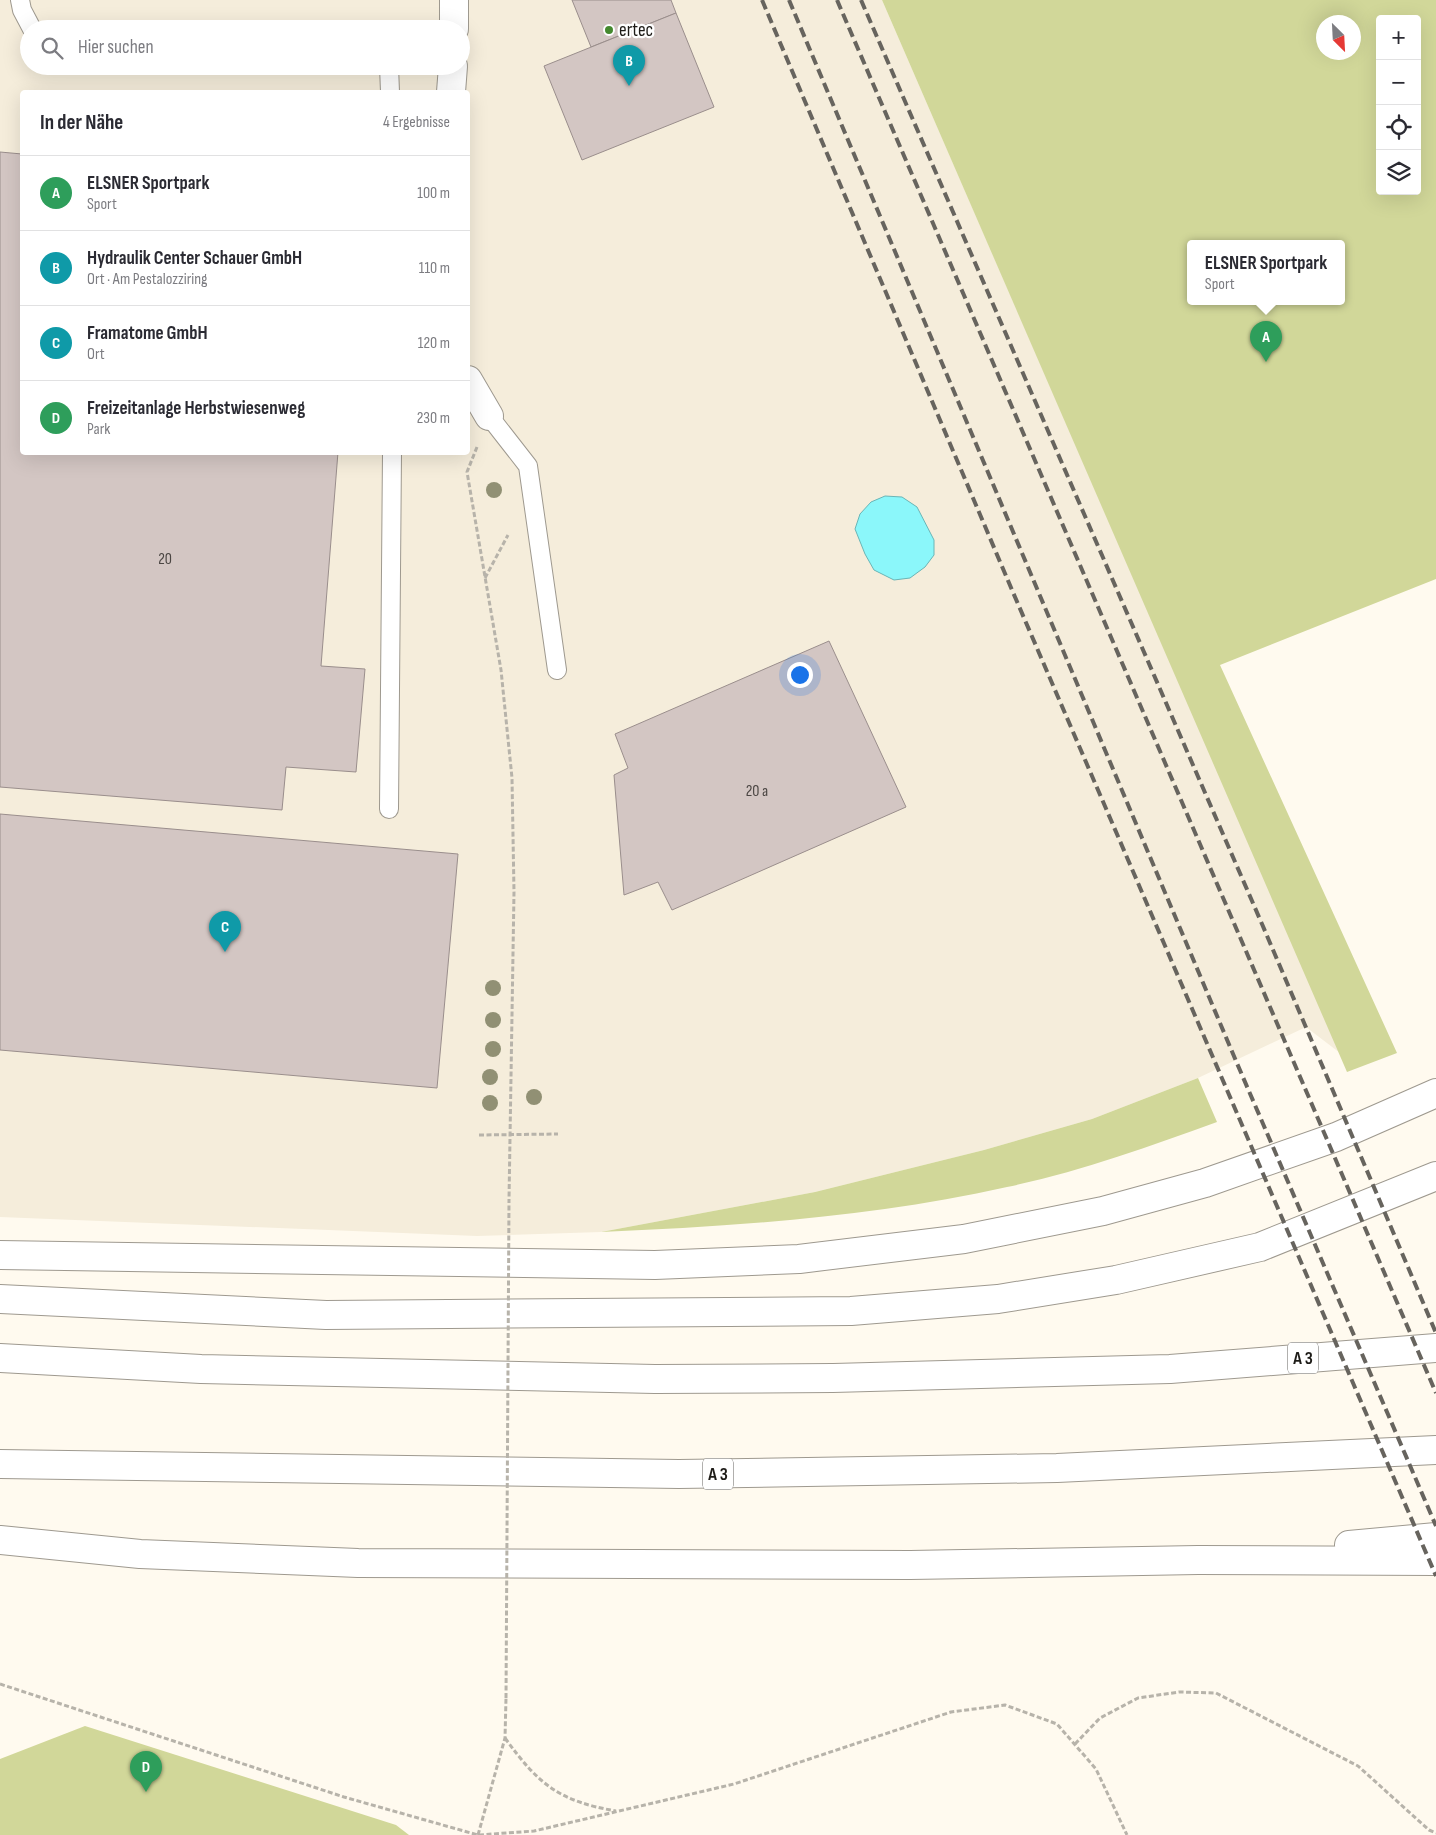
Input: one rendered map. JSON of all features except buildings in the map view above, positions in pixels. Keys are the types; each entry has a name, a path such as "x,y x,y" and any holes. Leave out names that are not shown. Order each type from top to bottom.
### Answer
{"main road":[{"path":"454,0 454,20"},
{"path":"451,90 452,75"},
{"path":"470,383 489,416"},
{"path":"0,1255 655,1265 799,1259 964,1239 1103,1211 1205,1183 1336,1137 1436,1093"},
{"path":"0,1299 326,1315 851,1311 998,1299 1116,1280 1260,1247 1436,1176"},
{"name":"A 3","path":"0,1358 231,1369 655,1379 833,1378 1170,1369 1436,1348"},
{"name":"A 3","path":"0,1464 679,1474 1057,1468 1436,1450"},
{"path":"1198,1560 1436,1537"},
{"path":"0,1540 140,1554 358,1563 910,1565 1198,1560 1436,1560"}],"lane":[{"path":"20,0 22,10 27,20"},
{"path":"389,75 390,90"},
{"path":"489,416 528,466 557,670"},
{"path":"389,809 392,455"}],"path":[{"path":"467,472 501,670 512,778 514,892 509,1137 505,1738 478,1835"},
{"path":"479,1135 509,1137 558,1134"},
{"path":"0,1684 344,1797 478,1835 534,1831 734,1784 960,1711 1005,1705 1057,1724 1096,1769 1127,1835"},
{"path":"1075,1744 1100,1718 1138,1698 1179,1692 1216,1693 1358,1766 1429,1830 1436,1833"},
{"path":"505,1738 523,1763 544,1784 586,1806 619,1812"}],"shaded area":[{"path":"0,0 882,0 1340,1053 1306,1027 1198,1078 1092,1119 984,1150 815,1192 601,1232 477,1236 0,1217"}],"green space":[{"path":"882,0 1436,0 1436,579 1220,665 1397,1053 1347,1072"},
{"path":"1198,1078 1217,1122 1113,1158 1034,1181 957,1197 856,1213 703,1227 601,1232 815,1192 984,1150 1092,1119"},
{"path":"85,1726 396,1825 409,1835 0,1835 0,1759"}],"water":[{"path":"885,496 902,497 917,507 934,540 934,555 925,567 910,578 894,580 874,570 855,529 860,514 871,502"}],"railway":[{"path":"762,0 1012,590 1436,1576"},
{"path":"789,0 1236,1061 1436,1526"},
{"path":"837,0 1436,1393"},
{"path":"861,0 1262,924 1436,1333"}],"place":[{"name":"ertec","path":"609,30"},
{"name":"Hydraulik Center Schauer GmbH","path":"629,86"},
{"name":"ELSNER Sportpark","path":"1266,362"},
{"name":"Framatome GmbH","path":"225,952"},
{"name":"Freizeitanlage Herbstwiesenweg","path":"146,1792"}]}
